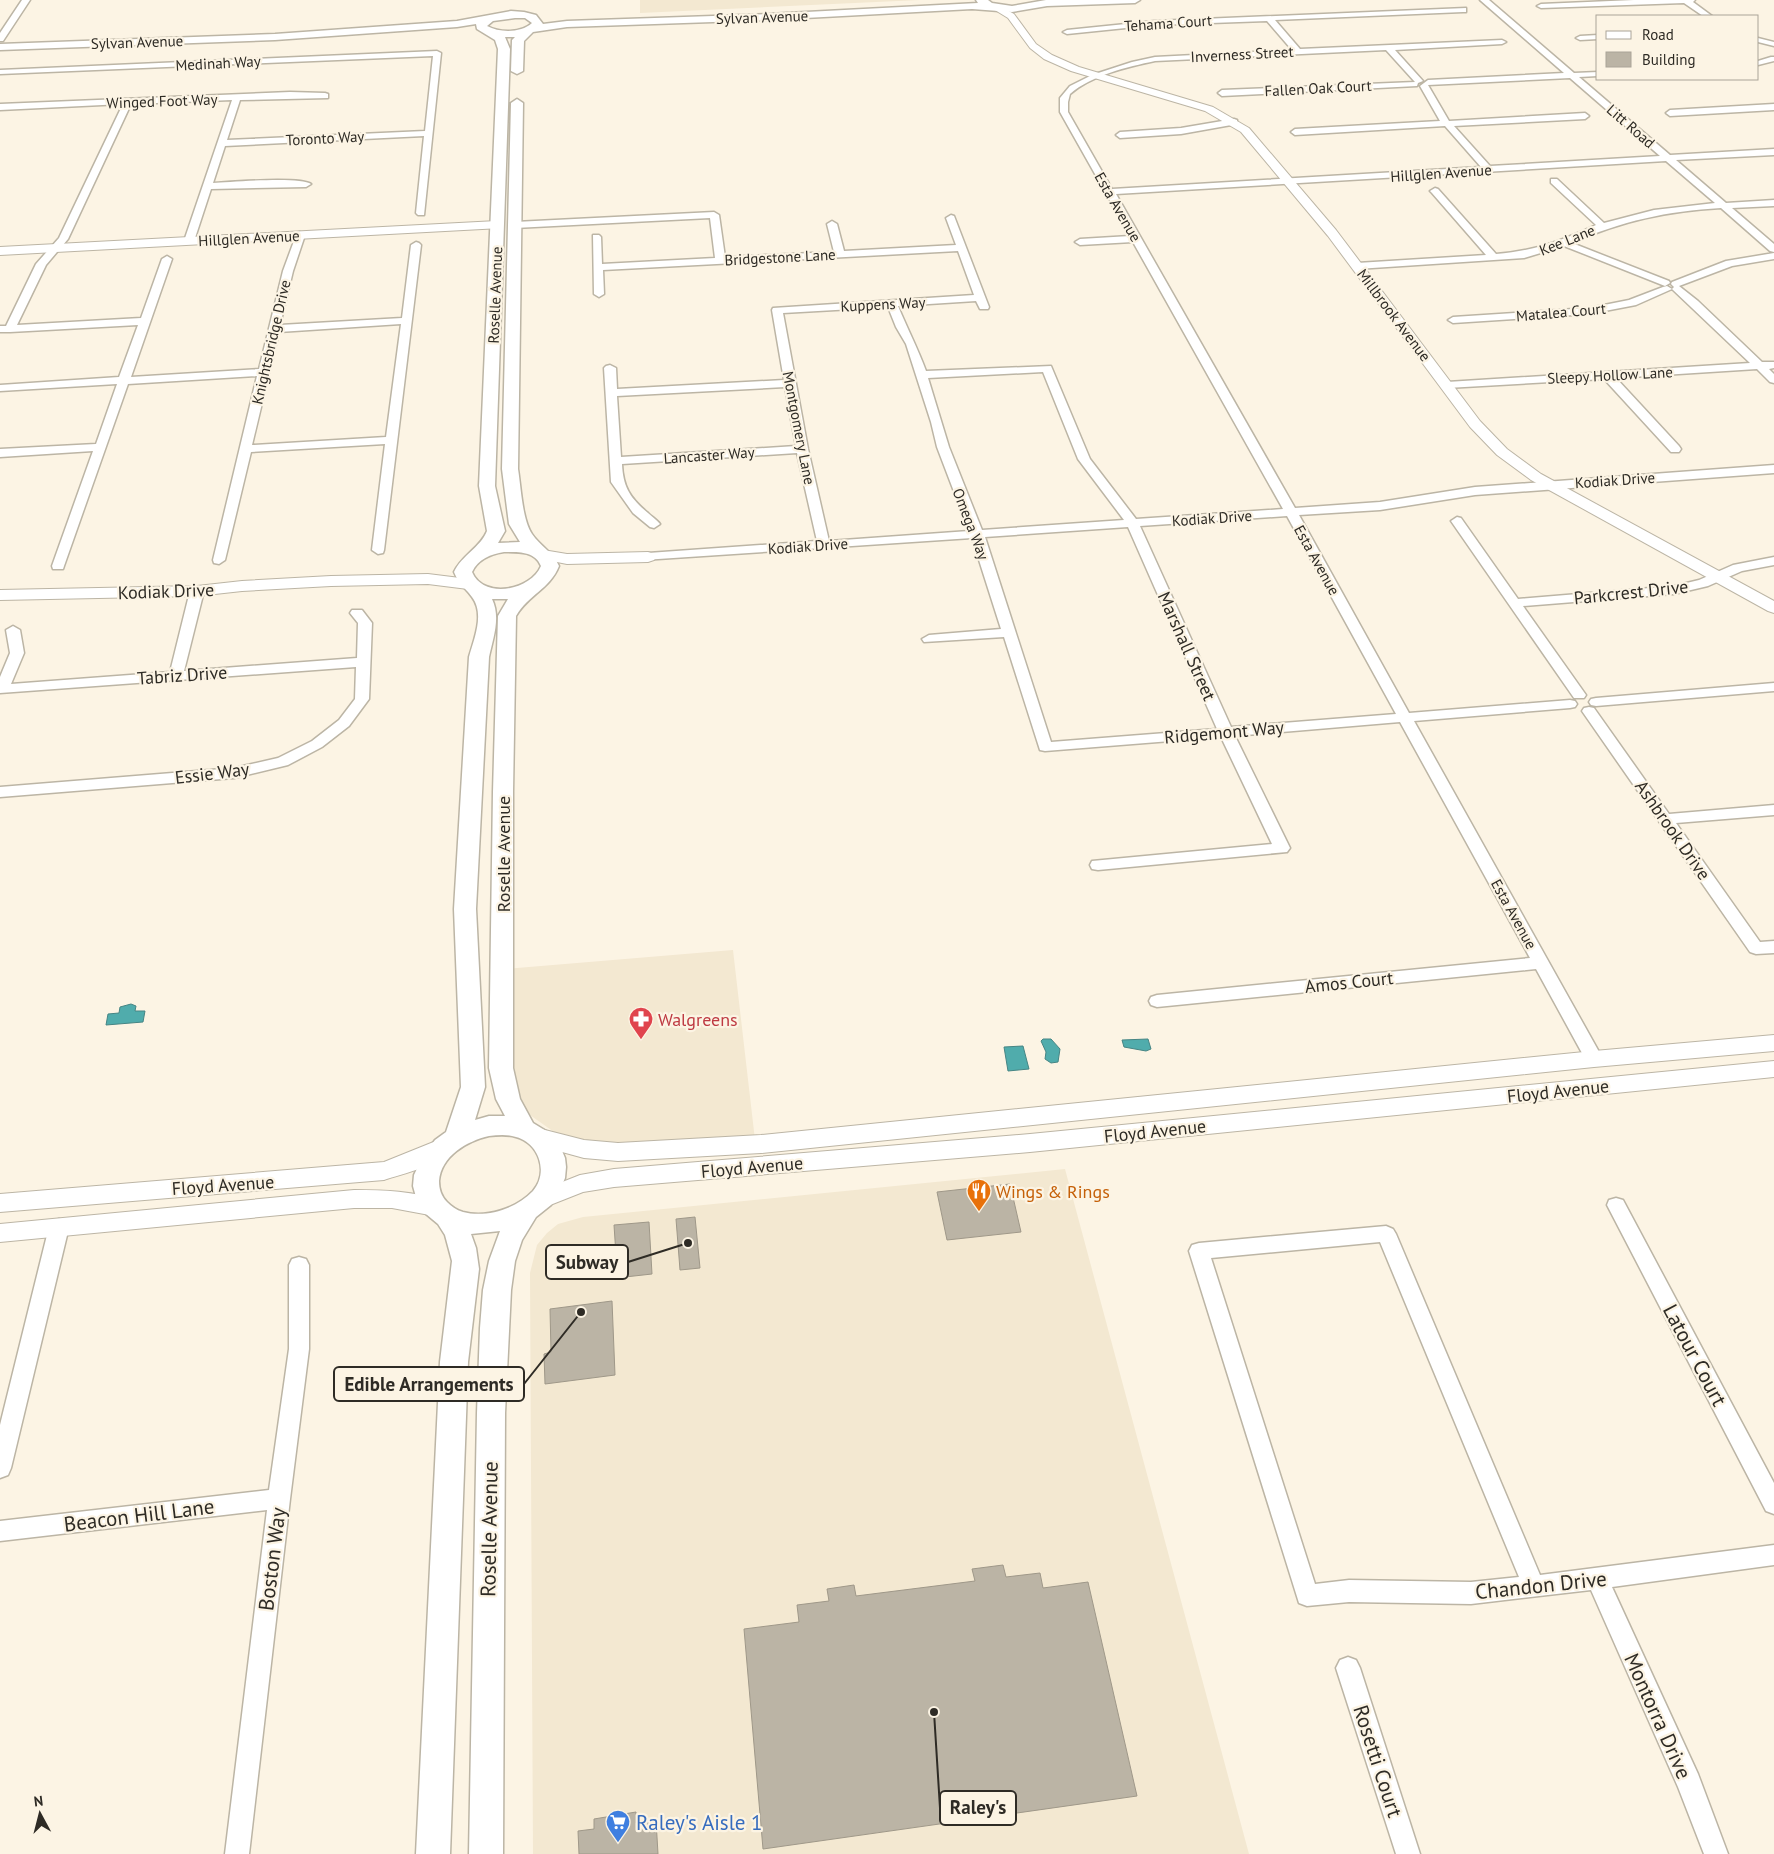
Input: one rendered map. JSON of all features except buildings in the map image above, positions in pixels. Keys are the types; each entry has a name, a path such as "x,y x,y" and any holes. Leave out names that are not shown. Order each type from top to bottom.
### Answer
{"main road":[{"name":"Sylvan Avenue","path":"531,23 764,13 968,0"},
{"path":"982,0 983,3 996,8"},
{"path":"1031,4 1135,0"},
{"path":"489,24 502,12 506,4"},
{"path":"520,4 521,10 531,23"},
{"name":"Sylvan Avenue","path":"531,23 567,24 768,18 972,6 1012,9 1031,4"},
{"path":"489,24 512,14 531,23"},
{"path":"489,24 507,33 531,23"},
{"name":"Roselle Avenue","path":"531,23 518,40 510,470 519,529 541,553"},
{"name":"Sylvan Avenue","path":"0,47 275,36 300,37 458,29 489,24"},
{"name":"Roselle Avenue","path":"472,559 493,538 496,530 487,486 504,49 500,38 489,24"},
{"path":"497,225 506,228 506,255 514,265"},
{"path":"510,547 525,548 541,553 550,566 541,581 523,590 488,593 471,586 463,572 472,559 490,550 510,547"},
{"name":"Roselle Avenue","path":"532,1134 508,1099 501,1068 503,792 508,616 515,602 541,581"},
{"name":"Roselle Avenue","path":"449,1143 472,1087 465,909 479,657 488,619 488,611 483,597 471,586"},
{"path":"433,1854 438,1715 449,1524 454,1366 465,1280 463,1248 460,1239 429,1197 426,1181 430,1164 449,1143 475,1129 489,1126 513,1126 532,1134 553,1157 554,1171 550,1186 533,1205 500,1222 472,1223 441,1211"},
{"name":"Roselle Avenue","path":"486,1854 490,1452 494,1328 497,1290 502,1261 510,1238 533,1205"}],"street":[{"path":"0,38 26,0"},
{"path":"1685,0 1707,15"},
{"path":"1541,6 1691,0"},
{"name":"Litt Road","path":"1487,1 1774,249"},
{"path":"1021,28 1020,15 1031,4"},
{"name":"Millbrook Avenue","path":"996,8 1011,16 1033,46 1048,57 1099,76 1191,103 1234,122 1245,130 1357,266 1475,424 1493,444 1517,464 1552,485 1774,608"},
{"name":"Tehama Court","path":"1067,32 1155,23 1463,10"},
{"path":"1269,18 1298,51"},
{"path":"1580,38 1596,38"},
{"path":"1759,40 1774,44"},
{"name":"Inverness Street","path":"1099,76 1131,64 1162,58 1502,42"},
{"path":"1388,47 1421,83 1447,125 1489,170"},
{"name":"Medinah Way","path":"0,72 436,53 428,133"},
{"path":"1759,63 1774,59"},
{"name":"Fallen Oak Court","path":"1222,93 1596,75"},
{"name":"Esta Avenue","path":"1099,76 1070,90 1066,96 1063,107 1064,112 1291,512 1594,1059"},
{"name":"Winged Foot Way","path":"0,107 290,95 325,96"},
{"path":"189,241 237,97"},
{"path":"5,329 41,264 53,248 63,239 128,102"},
{"path":"1670,112 1774,107"},
{"path":"1295,132 1585,116"},
{"path":"1120,135 1181,131 1234,122"},
{"path":"421,213 428,133"},
{"name":"Toronto Way","path":"222,143 428,133"},
{"name":"Hillglen Avenue","path":"1109,192 1289,183 1666,157 1774,152"},
{"path":"1554,181 1602,226"},
{"path":"208,186 306,184"},
{"path":"1435,190 1494,258"},
{"name":"Kee Lane","path":"1357,266 1494,258 1534,253 1564,243 1602,226 1654,212 1723,205 1774,203"},
{"path":"515,225 714,215 720,260"},
{"path":"951,218 962,248"},
{"path":"832,224 840,254"},
{"name":"Hillglen Avenue","path":"0,251 497,225"},
{"name":"Knightsbridge Drive","path":"219,560 288,271 300,235"},
{"path":"596,237 599,294"},
{"path":"1080,242 1136,239"},
{"path":"1564,243 1671,286 1694,303 1774,380"},
{"path":"378,550 416,245"},
{"name":"Bridgestone Lane","path":"598,267 962,248"},
{"name":"Kuppens Way","path":"777,310 892,303 982,303 962,248"},
{"path":"1671,286 1730,263 1774,256"},
{"path":"58,566 167,259"},
{"name":"Matalea Court","path":"1453,320 1603,309 1632,303 1671,286"},
{"name":"Omega Way","path":"892,303 901,327 911,344 922,375 943,448 977,535 1045,748"},
{"name":"Montgomery Lane","path":"777,310 802,449 824,545"},
{"path":"5,329 145,321"},
{"path":"274,329 406,321"},
{"name":"Sleepy Hollow Lane","path":"1447,385 1774,365"},
{"path":"610,368 617,482 626,499 639,514 654,524"},
{"name":"Marshall Street","path":"922,375 1047,368 1084,459 1126,511 1226,732 1282,848 1098,865"},
{"path":"0,388 263,372"},
{"path":"1608,376 1675,450"},
{"path":"612,394 790,382"},
{"path":"245,449 392,440"},
{"path":"0,454 100,447"},
{"name":"Lancaster Way","path":"617,461 802,449"},
{"name":"Kodiak Drive","path":"541,553 574,559 648,557 977,535 1399,504 1475,490 1774,469"},
{"path":"1457,521 1515,603 1574,700 1578,710 1774,687"},
{"name":"Kodiak Drive","path":"541,581 571,567 624,562 648,557"},
{"name":"Kodiak Drive","path":"331,581 442,570 472,559"},
{"name":"Parkcrest Drive","path":"1515,603 1654,592 1690,586 1748,565 1774,561"},
{"name":"Kodiak Drive","path":"0,595 197,591 242,586 331,581 436,579 471,586"},
{"path":"176,676 197,591"},
{"name":"Essie Way","path":"0,792 234,773 283,762 317,744 344,723 362,700 365,623 357,613"},
{"path":"1,689 17,653 13,630"},
{"path":"929,639 1008,633"},
{"name":"Tabriz Drive","path":"1,689 364,662"},
{"name":"Ridgemont Way","path":"1045,748 1404,718 1574,700"},
{"name":"Ashbrook Drive","path":"1593,707 1665,819 1756,948 1774,947"},
{"path":"1665,819 1774,810"},
{"name":"Amos Court","path":"1157,1001 1541,963"},
{"name":"Floyd Avenue","path":"532,1134 584,1149 618,1152 754,1145 1594,1059 1774,1043"},
{"name":"Floyd Avenue","path":"533,1205 568,1188 594,1180 1030,1143 1774,1069"},
{"path":"1030,1143 1027,1128 1192,1111 1198,1100"},
{"path":"764,1166 779,1156 897,1146 894,1130"},
{"name":"Floyd Avenue","path":"0,1203 384,1171 407,1164 449,1143"},
{"name":"Floyd Avenue","path":"0,1233 354,1199 392,1199 441,1211"},
{"name":"Latour Court","path":"1616,1205 1774,1504"},
{"path":"0,1468 4,1436 59,1227"},
{"name":"Chandon Drive","path":"1534,1586 1386,1234 1199,1251 1308,1595 1349,1591 1470,1593 1534,1586 1597,1579 1774,1555"},
{"name":"Boston Way","path":"237,1854 279,1498 299,1348 299,1264"},
{"name":"Beacon Hill Lane","path":"0,1531 279,1498"},
{"name":"Montorra Drive","path":"1597,1579 1689,1783 1716,1854"},
{"name":"Rosetti Court","path":"1348,1668 1408,1854"}],"shaded area":[{"path":"640,0 920,0 640,13"},
{"path":"733,950 755,1140 622,1146 564,1139 520,1108 507,1074 506,969"},
{"path":"1065,1169 1249,1854 533,1854 530,1273 537,1245 558,1224 583,1217"}],"water":[{"path":"131,1004 136,1006 135,1011 145,1011 143,1022 106,1025 108,1014 119,1013 120,1007"},
{"path":"1043,1039 1051,1039 1060,1049 1058,1062 1051,1063 1045,1059 1046,1052 1041,1041"},
{"path":"1148,1039 1151,1049 1146,1051 1124,1047 1122,1040"},
{"path":"1023,1046 1029,1069 1008,1071 1004,1047"}],"place":[{"name":"Walgreens","path":"641,1040"},
{"name":"Wings & Rings","path":"979,1212"},
{"name":"Subway","path":"688,1243"},
{"name":"Edible Arrangements","path":"581,1312"},
{"name":"Raley's","path":"934,1712"},
{"name":"Raley's Aisle 1","path":"618,1843"}]}
